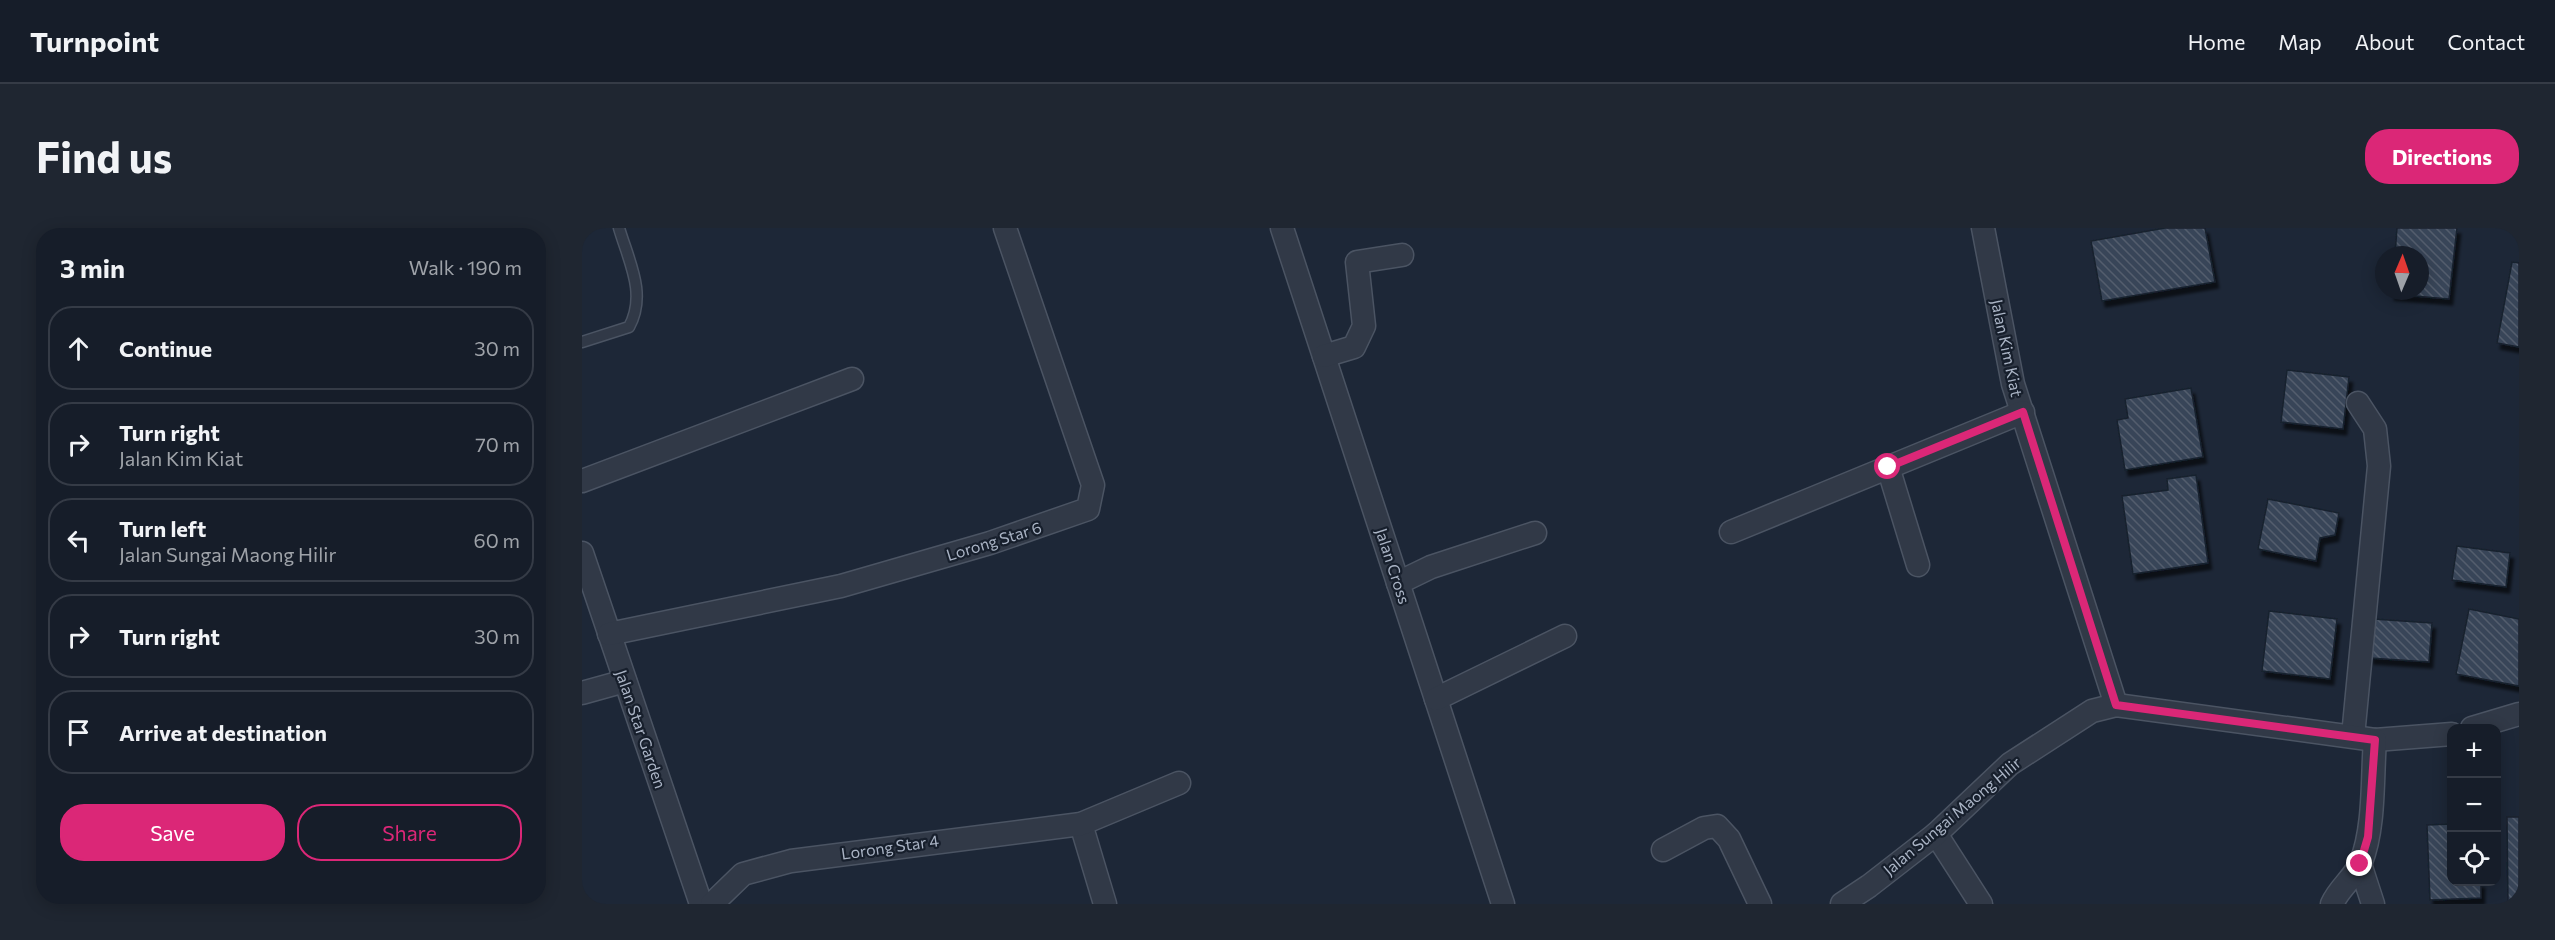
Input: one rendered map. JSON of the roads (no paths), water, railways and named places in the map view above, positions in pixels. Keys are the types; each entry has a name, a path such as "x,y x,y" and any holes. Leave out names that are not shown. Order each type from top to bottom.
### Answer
{"street":[{"name":"Lorong Star 6","path":"609,634 841,586 990,543 1088,509 1093,485 1005,228"},
{"name":"Jalan Cross","path":"1282,228 1503,904"},
{"name":"Jalan Kim Kiat","path":"1983,228 2013,384 2116,705"},
{"path":"1324,356 1354,347 1364,326 1357,262 1402,255"},
{"path":"582,482 852,379"},
{"path":"2353,735 2379,466 2375,429 2358,403"},
{"path":"1731,532 2023,412"},
{"path":"1888,467 1918,565"},
{"path":"1398,583 1431,567 1535,533"},
{"name":"Jalan Star Garden","path":"582,553 701,904"},
{"path":"1436,699 1565,636"},
{"path":"582,693 625,681"},
{"name":"Jalan Sungai Maong Hilir","path":"1842,904 1936,834 2010,764 2092,711 2116,705 2353,735 2375,740 2447,735"},
{"path":"2488,724 2519,714"},
{"path":"2332,904 2337,892 2360,864 2368,837 2375,740"},
{"name":"Lorong Star 4","path":"712,904 743,874 791,861 1081,824 1179,783"},
{"path":"1081,824 1105,904"},
{"path":"1663,850 1704,828 1717,826 1729,839 1760,904"},
{"path":"1936,834 1981,904"},
{"path":"2360,864 2373,904"}],"lane":[{"path":"582,342 629,327 637,312 638,289 619,228"}]}
